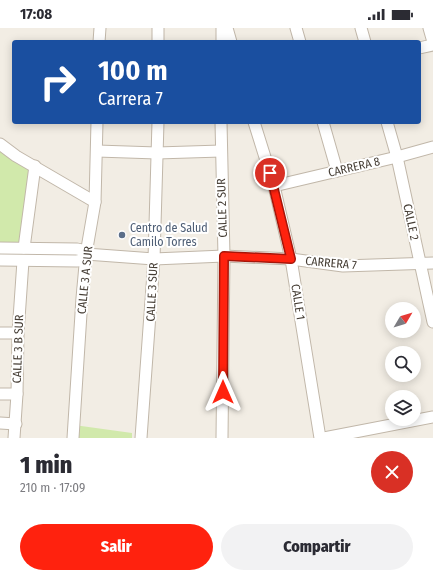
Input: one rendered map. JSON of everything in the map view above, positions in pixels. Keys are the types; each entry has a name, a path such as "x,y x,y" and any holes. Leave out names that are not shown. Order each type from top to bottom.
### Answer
{"street":[{"path":"100,28 100,40"},
{"path":"158,28 158,40"},
{"path":"222,28 222,40"},
{"path":"227,28 230,40"},
{"path":"296,28 299,40"},
{"path":"361,28 364,40"},
{"path":"421,47 433,44 429,28"},
{"name":"CALLE 3 A SUR","path":"73,438 86,254 95,202 97,124"},
{"name":"CALLE 3 SUR","path":"141,438 154,260 158,124"},
{"name":"CALLE 2 SUR","path":"221,124 220,151 224,256 222,438"},
{"name":"CALLE 1","path":"255,124 274,186 291,259 320,438"},
{"path":"324,124 337,170"},
{"name":"CALLE 2","path":"388,124 397,157 433,322"},
{"path":"0,144 16,156 95,202"},
{"name":"CARRERA 8","path":"274,186 433,147"},
{"path":"96,151 157,153 220,151"},
{"path":"24,248 35,166"},
{"name":"CARRERA 7","path":"0,248 77,248 86,254 154,260 224,256 291,259 343,266 433,263"},
{"name":"CARRERA 7","path":"0,260 77,261 82,260 86,254"},
{"name":"CALLE 3 B SUR","path":"14,438 16,424 18,334 23,261"},
{"path":"0,333 18,334"},
{"path":"0,394 17,394"},
{"path":"324,438 433,417"},
{"path":"0,423 16,424"}],"green space":[{"path":"0,142 35,166 21,244 0,243"},
{"path":"74,425 132,433 132,438 73,438"}],"place":[{"name":"Centro de Salud Camilo Torres","path":"122,235"}],"route":[{"path":"223,392 224,256 291,259 270,173"}]}
